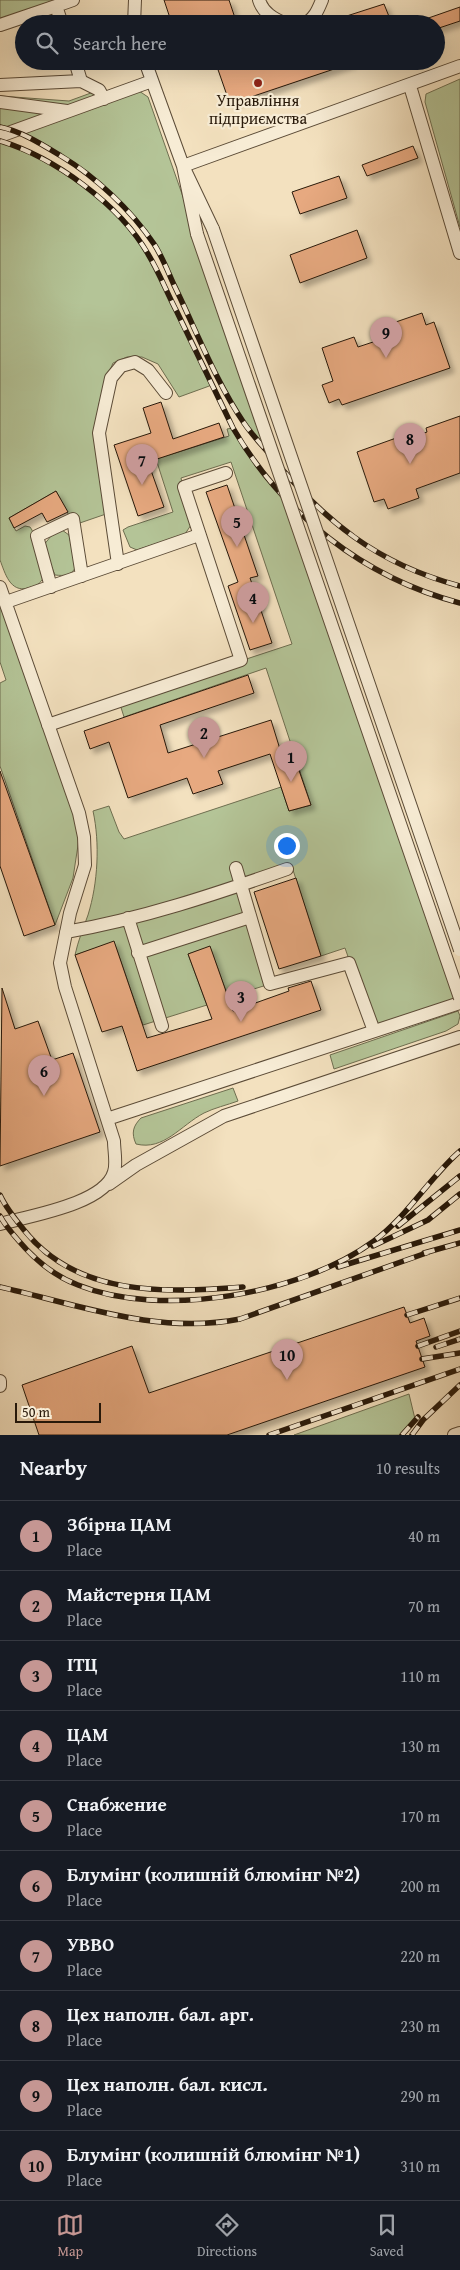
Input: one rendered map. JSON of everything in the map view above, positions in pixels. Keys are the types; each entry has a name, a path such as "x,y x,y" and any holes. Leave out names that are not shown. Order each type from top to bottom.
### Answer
{"street":[{"path":"29,15 73,0"},
{"path":"134,15 135,0"},
{"path":"259,0 261,7 269,15"},
{"path":"315,15 322,0"},
{"path":"56,6 59,15"},
{"path":"0,25 15,20"},
{"path":"183,166 410,86 460,66"},
{"path":"77,70 81,81"},
{"path":"148,70 183,166 213,229 460,950"},
{"path":"0,85 81,81 98,90 104,99"},
{"path":"0,136 152,81"},
{"path":"410,86 460,253"},
{"path":"0,102 69,111"},
{"path":"183,166 197,234 460,998"},
{"path":"118,564 98,433 111,378 121,366 135,362 148,370 166,392"},
{"path":"48,725 241,660 184,487 226,473"},
{"path":"51,587 37,536 73,519 82,576"},
{"path":"6,602 199,536"},
{"path":"0,586 79,813 84,837 84,865 66,932 60,963 65,987 114,1141 114,1173 106,1186"},
{"path":"236,868 270,984 349,963 374,1031"},
{"path":"66,932 128,918 240,886 287,869"},
{"path":"138,953 250,917"},
{"path":"128,918 162,1026"},
{"path":"107,1119 244,1079 300,1060 374,1031 460,1003"},
{"path":"0,1224 77,1202 97,1193 136,1165 224,1116 460,1037"},
{"path":"454,1435 460,1433"}],"green space":[{"path":"0,0 62,0 15,15 15,17 0,22"},
{"path":"460,79 460,227 425,102 426,94"},
{"path":"99,90 104,99 139,91 148,97 276,462 244,424 228,397 154,244 113,194 74,164 26,137 0,127 0,96 69,101"},
{"path":"0,141 42,158 63,170 101,199 134,234 153,262 212,385 179,397 158,364 142,357 127,357 113,363 99,404 106,514 74,525 56,491 9,518 16,531 25,526 30,527 32,530 44,577 36,585 22,589 17,588 9,581 0,560"},
{"path":"233,428 259,467 290,502 460,998 374,1031 345,948 321,956 293,870 240,886 270,984 228,997 210,947 188,954 207,1005 143,1025 114,942 75,955 88,915 96,876 97,836 93,811 109,806 119,832 124,839 281,787 289,811 311,805 266,668 124,717 119,701 292,644 231,462 181,478 191,525 185,534 137,550 130,547 123,530 173,512 156,459 229,436 227,429"},
{"path":"62,530 69,535 76,566 67,575 55,575 43,546 51,536"},
{"path":"0,587 80,832 73,878 55,925 0,766 0,683 6,680 0,662"},
{"path":"458,1011 460,1016 458,1024 446,1031 334,1069 330,1055"},
{"path":"233,1088 238,1101 204,1113 172,1136 155,1144 136,1144 134,1130 141,1118"},
{"path":"409,1394 415,1419 402,1435 294,1435"}],"building":[{"path":"164,0 229,0 234,15 169,15"},
{"path":"384,4 388,15 350,15"},
{"path":"460,7 460,21 445,26 445,15 437,15"},
{"name":"Управління підприємства","path":"218,70 331,70 230,104"},
{"path":"413,146 418,158 367,176 362,165"},
{"path":"339,176 347,198 300,214 292,192"},
{"path":"357,230 367,258 300,283 290,255"},
{"path":"422,313 426,325 434,322 450,368 342,405 339,399 329,403 322,385 333,381 322,348 354,337 358,347 394,335 390,324"},
{"path":"161,402 173,439 219,423 224,437 148,462 164,507 138,516 114,445 151,433 143,408"},
{"path":"460,416 460,473 416,489 419,498 388,509 384,499 374,502 357,452 399,437 401,442 427,432 426,428"},
{"path":"227,485 258,576 250,578 272,643 250,650 228,586 238,582 206,492"},
{"path":"56,491 68,512 47,522 42,513 14,528 9,518"},
{"path":"248,675 254,693 160,725 168,753 271,720 283,759 294,756 311,805 289,811 270,754 218,771 223,784 193,794 187,778 128,798 109,742 90,749 84,731"},
{"path":"0,771 55,925 24,936 0,866"},
{"path":"296,878 321,956 279,969 254,892"},
{"path":"114,941 147,1038 212,1019 188,954 210,946 233,1011 289,991 288,988 311,981 321,1010 137,1071 122,1026 102,1032 75,955"},
{"path":"2,988 15,1029 38,1021 52,1060 73,1053 100,1132 0,1166"},
{"path":"404,1307 410,1323 424,1318 430,1336 416,1341 425,1367 227,1435 39,1435 22,1385 132,1346 149,1393"}],"railway":[{"path":"0,127 32,139 74,164 112,195 145,231 160,254 207,356 234,408 254,436 311,501 354,537 378,552 403,566 460,586"},
{"path":"0,141 21,148 84,185 121,218 136,236 156,268 233,428 253,459 276,488 301,514 329,538 359,559 391,577 425,592 460,603"},
{"path":"0,1216 24,1247 38,1260 53,1272 78,1285 112,1295 150,1300 190,1300 230,1296 271,1287 309,1275 344,1260 386,1231 460,1151"},
{"path":"398,1226 460,1176"},
{"path":"373,1246 428,1220 460,1194"},
{"path":"0,1195 17,1222 45,1252 70,1268 96,1279 124,1286 153,1289 183,1290 243,1287"},
{"path":"338,1267 460,1230"},
{"path":"424,1253 460,1243"},
{"path":"0,1287 119,1316 149,1321 209,1323 240,1319 429,1252"},
{"path":"407,1315 460,1298"},
{"path":"418,1346 460,1331"},
{"path":"436,1347 460,1339"},
{"path":"422,1359 460,1353"},
{"path":"269,1435 460,1369"},
{"path":"412,1435 423,1420 460,1385"},
{"path":"402,1435 418,1417"}],"place":[{"name":"Управління підприємства","path":"258,83"},
{"name":"Цех наполн. бал. кисл.","path":"386,358"},
{"name":"Цех наполн. бал. арг.","path":"410,464"},
{"name":"УВВО","path":"142,485"},
{"name":"Снабжение","path":"237,547"},
{"name":"ЦАМ","path":"253,623"},
{"name":"Майстерня ЦАМ","path":"204,758"},
{"name":"Збірна ЦАМ","path":"291,782"},
{"name":"ІТЦ","path":"241,1022"},
{"name":"Блумінг (колишній блюмінг №2)","path":"44,1096"},
{"name":"Блумінг (колишній блюмінг №1)","path":"287,1380"}]}
